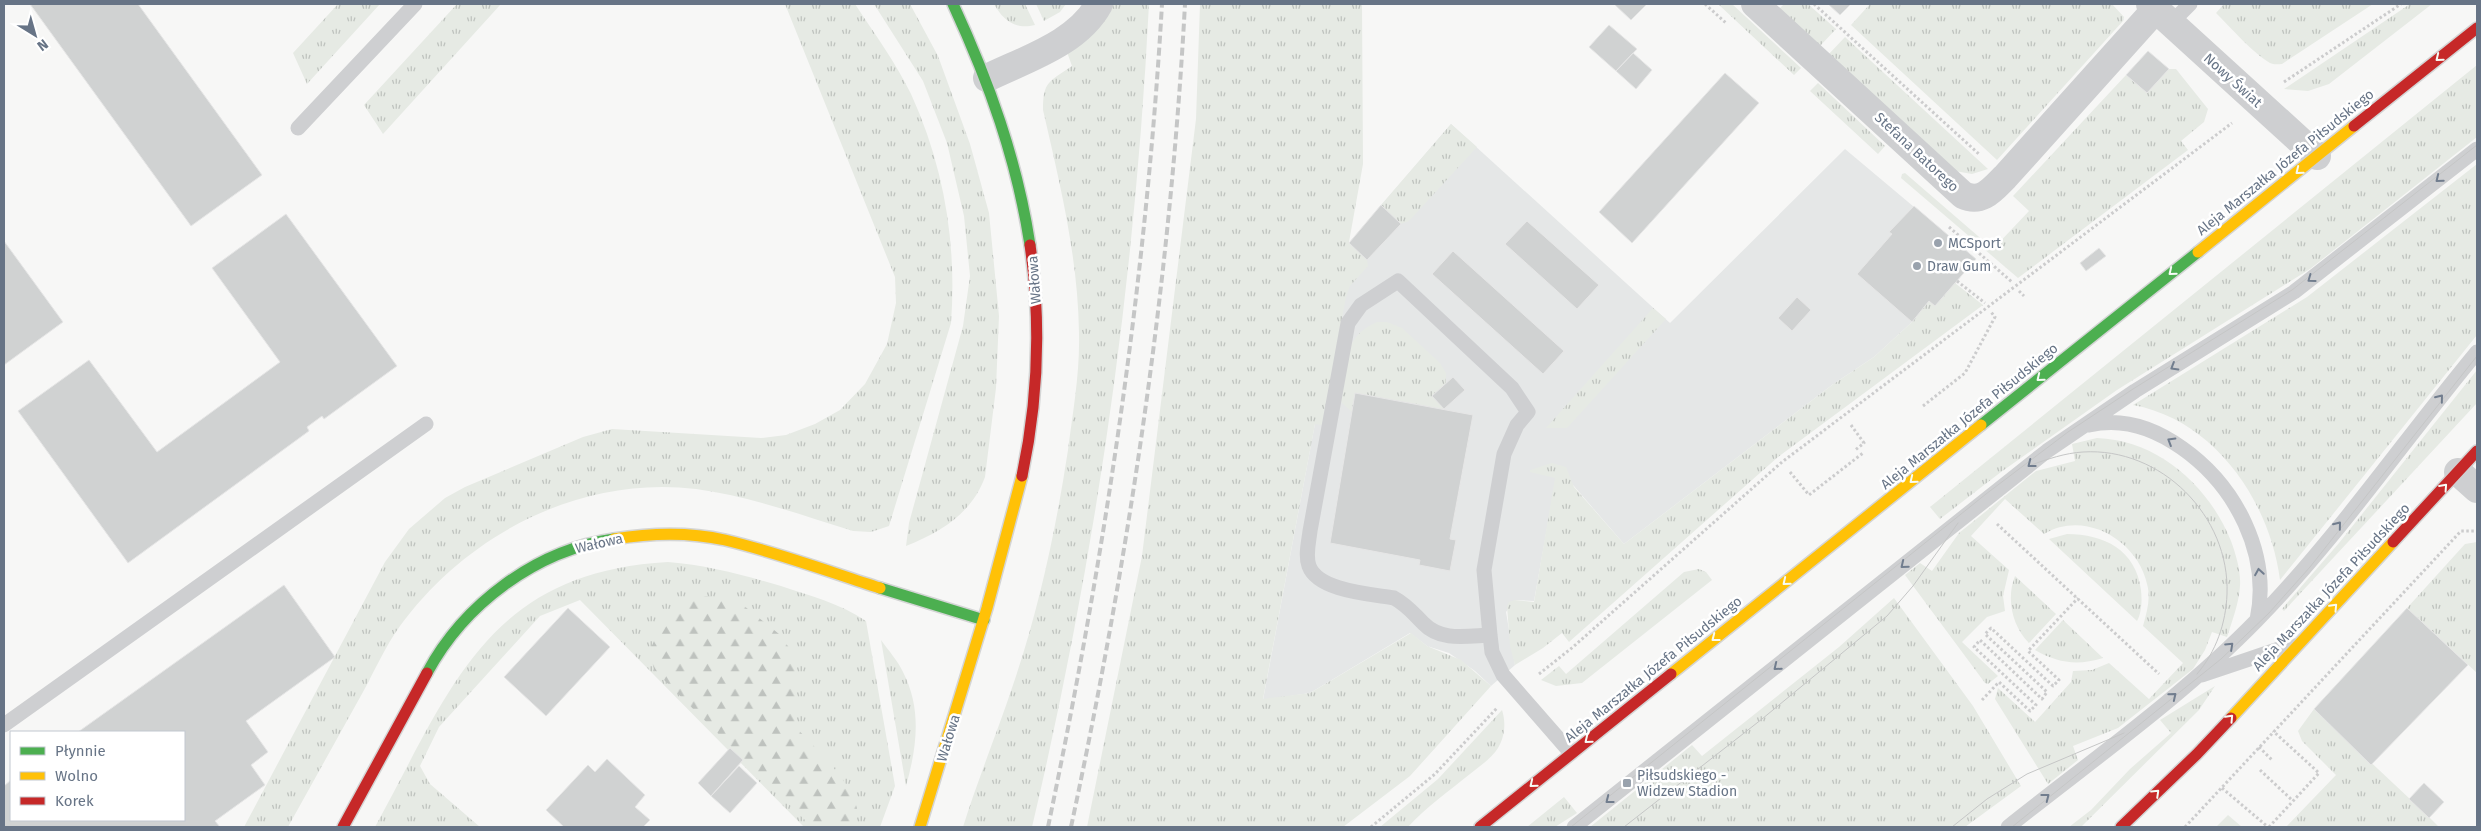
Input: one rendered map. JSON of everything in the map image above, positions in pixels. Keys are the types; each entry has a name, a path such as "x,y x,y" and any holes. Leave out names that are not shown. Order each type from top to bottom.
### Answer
{"main road":[{"name":"Wałowa","path":"920,827 984,620 1024,465 1030,430 1037,328 1032,253 1021,187 1006,132 988,78 953,4"},
{"name":"Aleja Marszałka Józefa Piłsudskiego","path":"1480,827 2477,28"},
{"name":"Aleja Marszałka Józefa Piłsudskiego","path":"2121,827 2197,754 2300,642 2468,480 2477,451"},
{"name":"Wałowa","path":"342,827 439,650 454,631 509,581 546,559 588,543 649,533 699,535 725,540 984,620"}],"street":[{"path":"988,78 1070,36 1090,20 1099,4"},
{"name":"Stefana Batorego","path":"1755,4 1963,195 1975,199 1988,194 2005,177 2159,12"},
{"name":"Nowy Świat","path":"2159,12 2317,156"}],"lane":[{"path":"298,128 415,4"},
{"path":"2159,12 2190,4"},
{"path":"1575,827 2070,435 2135,391 2294,292 2477,149"},
{"path":"1490,635 1451,637 1440,635 1427,627 1403,603 1394,598 1329,586 1318,578 1309,567 1310,531 1348,323 1361,305 1398,282 1512,388 1528,412 1517,425 1504,454 1484,570 1492,652 1503,675 1571,753"},
{"path":"2008,827 2194,679 2257,620 2306,565 2477,352"},
{"path":"2070,435 2088,425 2106,421 2129,423 2152,431 2173,442 2210,472 2240,512 2255,551 2261,587 2257,620"},
{"path":"4,725 426,424"},
{"path":"2194,679 2300,642"}],"path":[{"path":"1814,4 2005,177"},
{"path":"2281,84 2401,4"},
{"path":"1532,679 1573,647 1782,462 2238,118"},
{"path":"1957,281 1984,303"},
{"path":"2019,291 2024,296"},
{"path":"1923,406 1965,373 1996,317 1991,312"},
{"path":"1851,425 1864,443 1854,451"},
{"path":"1790,472 1809,495 1863,453"},
{"path":"1996,523 2166,680"},
{"path":"2185,827 2461,531 2477,531"},
{"path":"1982,700 1999,682 2030,711 2036,705 1974,647 1980,640 2042,699 2047,692 1986,634 1991,628 2053,686 2059,680 2028,651 2078,598"},
{"path":"1370,827 1425,784 1502,702"},
{"path":"2222,788 2268,827 2294,801 2319,773 2273,731"},
{"path":"2259,747 2272,760"},
{"path":"2260,770 2294,801"}],"shaded area":[{"path":"1451,124 1670,323 1845,149 1976,259 1935,306 1929,302 1912,322 1874,357 1832,385 1624,544 1573,485 1556,478 1534,601 1515,600 1506,612 1515,665 1491,686 1475,671 1449,653 1427,646 1410,633 1310,693 1263,700 1349,243"}],"green space":[{"path":"338,4 380,4 307,84 293,53"},
{"path":"457,4 501,4 383,134 364,105"},
{"path":"785,4 855,4 892,60 911,94 932,149 946,206 952,264 951,323 889,526 871,532 853,531 736,496 696,489 653,487 611,492 569,502 530,518 493,539 458,564 427,593 400,626 385,649 288,827 244,827 385,562 409,529 445,498 465,487 583,437 612,429 761,438 786,435 815,424 840,410 865,384 887,344 896,303 895,277"},
{"path":"874,4 910,4 938,56 970,144 989,213 999,316 996,388 985,477 972,501 954,520 943,528 906,546 909,523 963,326 970,276 964,216 947,143 923,81"},
{"path":"994,4 1025,4 1035,25 1021,26 1010,22 1001,15"},
{"path":"1036,4 1066,4 1060,12 1044,21"},
{"path":"1110,4 1149,4 1143,108 1123,315 1093,521 1075,624 1055,726 1032,827 963,827 1013,685 1039,598 1058,509 1076,392 1079,333 1075,276 1067,221 1043,110 1044,93 1053,79 1072,66 1067,52"},
{"path":"1200,4 1362,4 1363,164 1349,242 1367,260 1368,266 1350,286 1346,297 1322,425 1315,424 1263,699 1310,693 1411,633 1427,646 1461,660 1491,686 1410,776 1343,827 1087,827 1142,556 1196,119"},
{"path":"1718,4 1732,4 1801,68 1794,75"},
{"path":"1784,4 1808,4 1836,29 1820,46 1779,9"},
{"path":"1870,4 2112,4 2124,17 2123,21 1997,160 1851,25"},
{"path":"2224,4 2373,4 2282,64 2276,64 2264,59 2242,40 2216,13"},
{"path":"2410,4 2432,4 2329,84 2308,91 2284,89"},
{"path":"1845,37 1988,169 1972,174 1955,171 1828,55"},
{"path":"2477,65 2477,137 2310,269 2117,390 2001,472 1940,519 1930,507"},
{"path":"2169,69 2176,69 2208,109 2204,122 2181,141 2188,150 2018,278 1901,178 1902,174 1905,173 1993,249 2029,211 2013,196 2126,75 2147,93"},
{"path":"1818,83 1885,146 1878,154 1810,91"},
{"path":"1451,124 1477,147 1409,221 1401,224 1381,205"},
{"path":"2477,164 2477,335 2280,580 2274,551 2264,522 2251,494 2234,469 2213,446 2189,428 2162,414 2133,405 2307,297"},
{"path":"1955,283 1983,305 1778,457 1569,642 1562,633 1543,648 1515,665 1510,646 1507,606 1509,602 1515,600 1534,602 1555,478 1530,472 1530,470 1552,463 1566,467 1574,487 1624,544 1832,385 1874,357 1912,322 1929,301 1935,306"},
{"path":"1653,308 1666,319 1567,428 1546,428"},
{"path":"1377,322 1387,322 1402,328 1440,363 1446,373 1446,384 1432,396 1444,409 1356,393 1352,412 1342,403 1340,398 1345,363 1351,344 1366,328"},
{"path":"2477,370 2477,403 2284,611 2282,609 2339,543"},
{"path":"2097,438 2141,447 2179,470 2195,485 2209,502 2231,541 2239,569 2239,592 2227,637 2212,632 2205,650 2193,669 2118,728 2073,746 2078,760 2048,784 1995,699 1998,688 2035,722 2071,682 2073,671 2092,670 2109,663 2149,699 2183,663 2143,626 2149,594 2142,568 2121,543 2108,534 2092,527 2076,525 2060,527 2044,534 2005,499 1971,536 2009,570 2003,596 2005,611 1987,617 1962,642 1998,676 1988,684 1985,683 1905,575 1920,563 1932,571 1959,533 2036,471 2075,461 2072,444"},
{"path":"2067,534 2093,537 2105,541 2116,547 2133,564 2138,576 2142,598 2137,621 2049,539"},
{"path":"2477,542 2477,673 2407,608 2465,544"},
{"path":"668,562 711,568 781,586 835,605 866,621 895,786 880,827 804,827 580,600 540,616 439,727 420,766 430,784 480,827 375,827 427,729 453,685 482,646 516,614 557,588 607,571"},
{"path":"1699,569 1706,572 1712,580 1582,683 1556,686 1541,680 1559,666 1566,674 1684,572"},
{"path":"2015,576 2056,614 2029,643 2018,628 2012,611 2011,593"},
{"path":"706,596 738,601 779,634 790,649 797,667 795,726 839,774 849,789 856,803 858,816 853,827 812,827 654,670 650,650 658,632 685,603"},
{"path":"1894,598 1973,706 2021,786 1965,827 1590,827 1692,745 1702,756 1839,647"},
{"path":"2063,620 2103,658 2085,662 2068,662 2052,658 2035,650"},
{"path":"881,640 901,668 913,700 916,728 915,743 906,786"},
{"path":"2215,686 2199,710 2081,827 2069,827 2091,810 2130,769 2171,733 2160,720"},
{"path":"2314,709 2439,827 2286,827 2336,775 2302,741 2298,731"},
{"path":"1502,710 1504,724 1502,739 1498,748 1489,759 1430,806 1408,827 1380,827 1438,779"},
{"path":"1564,797 1577,813 1555,827 1527,827"},
{"path":"2228,815 2242,827 2216,827"}],"building":[{"path":"30,4 138,4 262,175 191,226"},
{"path":"1614,4 1647,4 1631,20"},
{"path":"1828,4 1851,4 1840,15"},
{"path":"1609,25 1637,49 1616,71 1589,47"},
{"path":"2148,51 2169,69 2147,93 2126,75"},
{"path":"1633,53 1652,70 1636,89 1616,71"},
{"path":"1725,73 1759,103 1632,243 1599,212"},
{"path":"1381,205 1401,224 1367,260 1349,243"},
{"name":"Draw Gum","path":"1914,206 1976,259 1935,306 1929,301 1912,322 1857,274 1892,234 1889,232"},
{"path":"286,214 397,366 324,419 322,416 307,427 309,431 128,563 18,411 89,360 157,452 280,362 212,268"},
{"path":"1527,221 1599,285 1577,309 1505,244"},
{"path":"4,241 63,322 4,365"},
{"path":"2099,248 2106,256 2086,271 2080,263"},
{"path":"1453,251 1564,351 1543,374 1432,274"},
{"path":"1797,297 1811,310 1792,331 1778,318"},
{"path":"1453,377 1465,390 1444,409 1432,396"},
{"path":"1355,393 1473,415 1450,539 1456,540 1450,571 1419,565 1420,560 1330,543"},
{"path":"284,585 335,657 246,721 268,752 251,765 265,785 215,821 220,827 4,827 4,786 10,781 10,821 185,821 185,731 79,731"},
{"path":"568,608 610,647 546,716 504,677"},
{"path":"2407,608 2468,665 2371,765 2314,709"},
{"path":"730,748 743,760 711,796 698,783"},
{"path":"607,759 645,795 635,807 650,820 643,827 564,827 546,810 588,765 595,772"},
{"path":"739,766 757,783 730,813 711,796"},
{"path":"2424,783 2444,802 2429,818 2409,799"}],"tram line":[{"path":"1571,827 1986,494 2068,432 2133,389 2292,290 2477,145"},
{"path":"2012,827 2221,659 2269,613 2310,567 2477,356"},
{"path":"2031,465 2076,453 2112,453 2139,461 2164,474 2185,492 2203,513 2217,538 2225,565 2227,594 2225,616 2219,637 2210,656 2197,674"},
{"path":"1624,827 1762,719 1887,616 1913,586 1958,523"},
{"path":"1952,827 1987,799 2027,774 2124,733"}],"railway":[{"path":"1048,827 1088,623 1120,417 1145,211 1155,108 1162,4"},
{"path":"1071,827 1111,623 1129,521 1144,418 1158,315 1169,211 1185,4"}],"traffic: fast":[{"path":"953,4 990,92 1000,122 1018,182 1030,245"},
{"path":"1981,425 2198,252"},
{"path":"427,673 442,648 461,624 505,584 530,568 557,555 585,545 614,539"},
{"path":"880,588 984,620"}],"traffic: slow":[{"path":"2198,252 2354,126"},
{"path":"1671,674 1981,425"},
{"path":"920,827 987,608 1022,476"},
{"path":"614,539 670,534 711,537 764,550 880,588"},
{"path":"2231,718 2393,542"}],"traffic: jam":[{"path":"2354,126 2477,28"},
{"path":"1022,476 1032,419 1036,361 1036,303 1030,245"},
{"path":"2393,542 2477,451"},
{"path":"343,827 427,673"},
{"path":"1480,827 1671,674"},
{"path":"2121,827 2197,754 2231,718"}],"place":[{"name":"MCSport","path":"1938,243"},
{"name":"Draw Gum","path":"1917,266"},
{"name":"Piłsudskiego - Widzew Stadion","path":"1627,783"}]}
